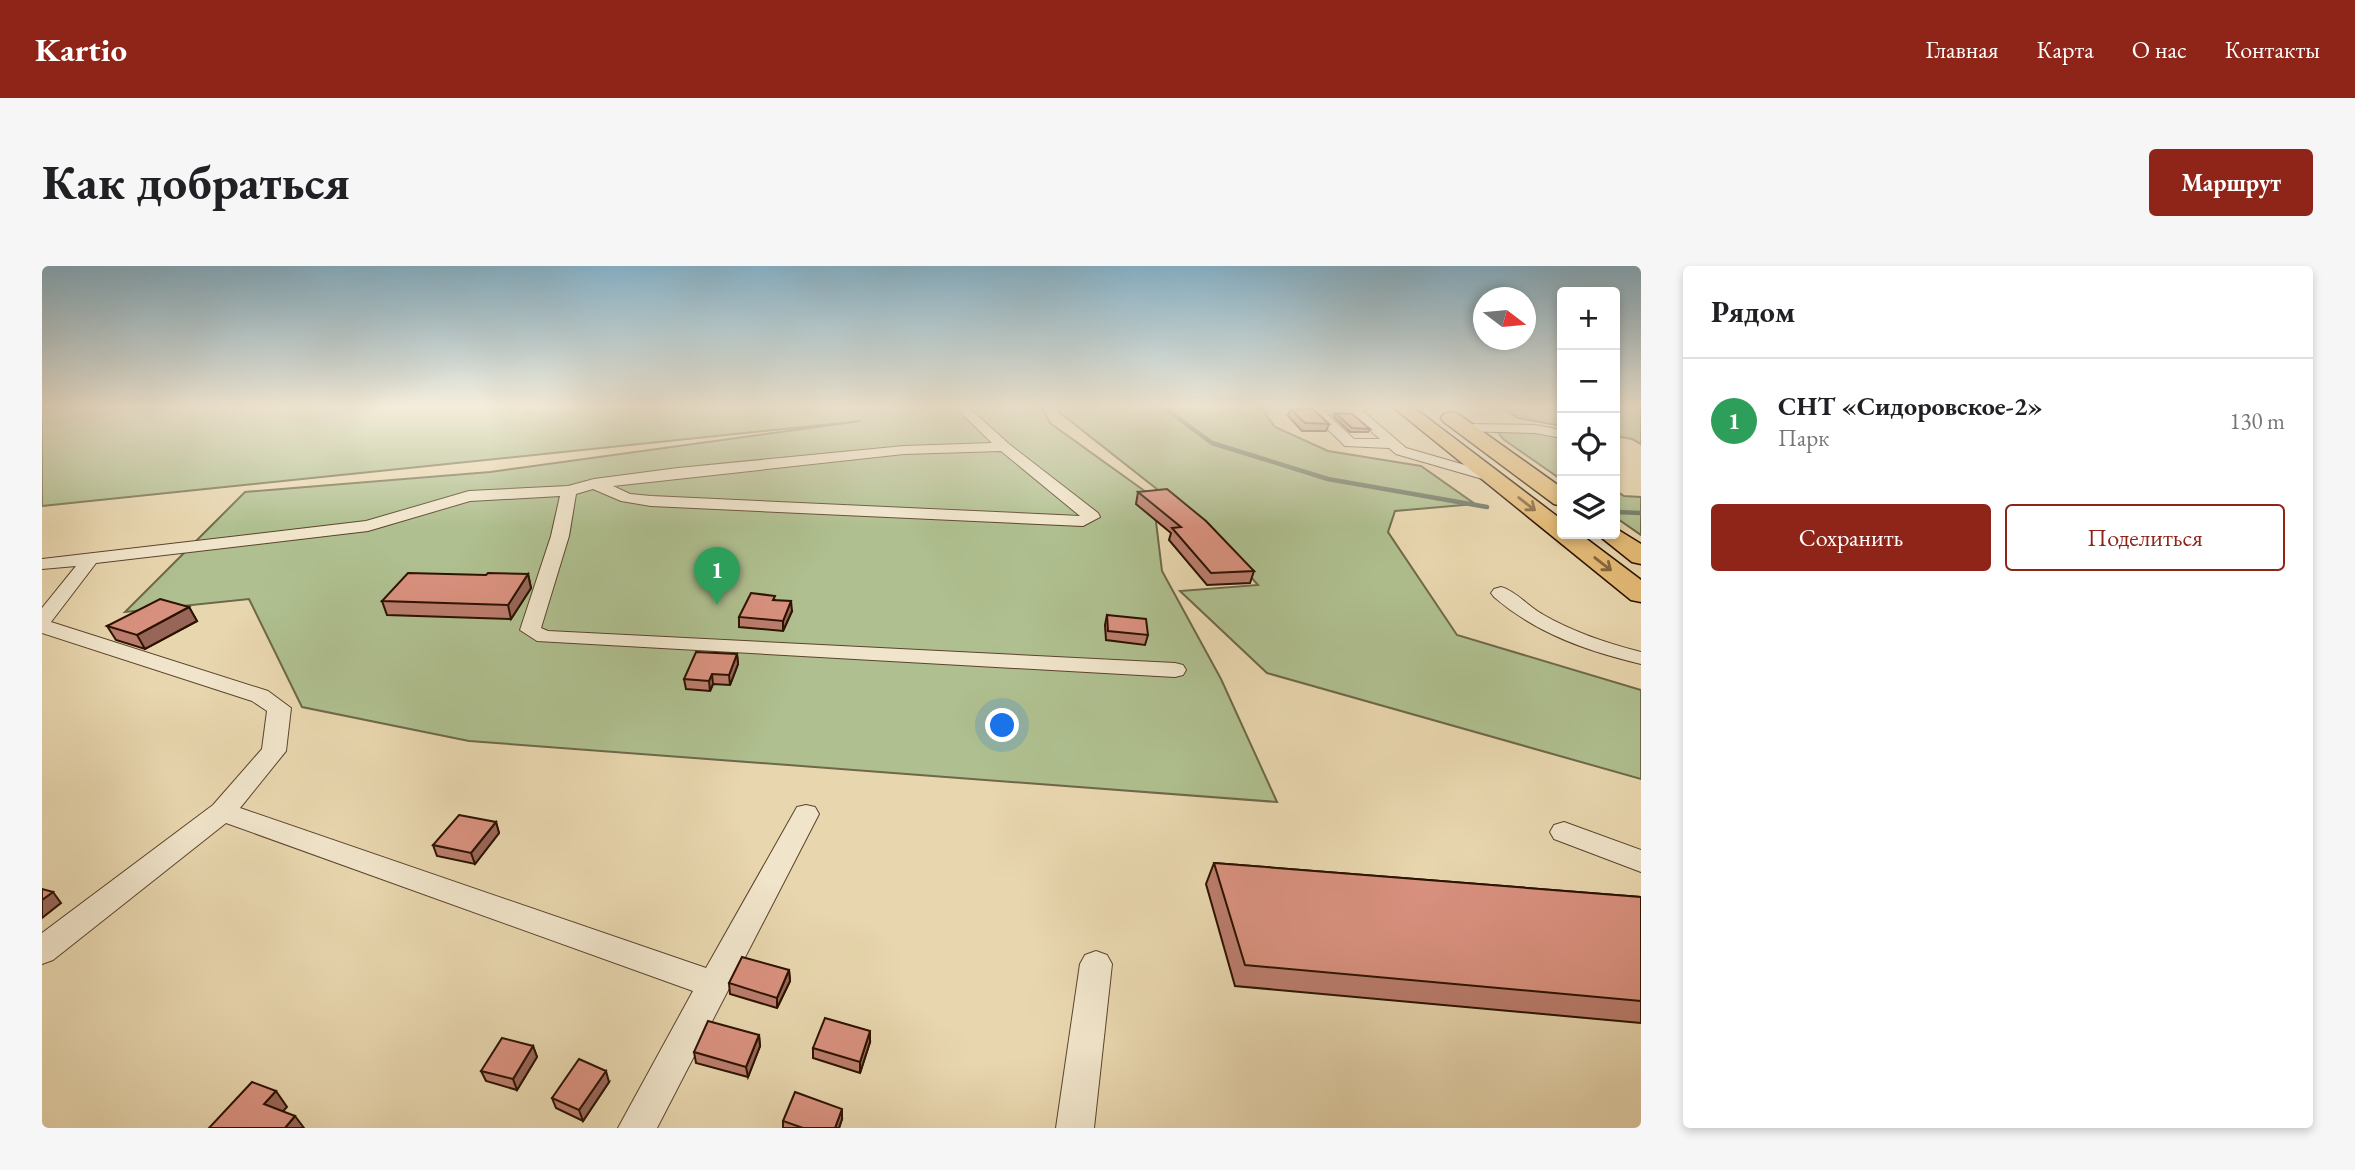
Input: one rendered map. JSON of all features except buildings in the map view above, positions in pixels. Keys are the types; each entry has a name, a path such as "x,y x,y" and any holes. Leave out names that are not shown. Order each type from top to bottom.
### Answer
{"highway":[{"path":"1461,447 1491,477 1557,528"},
{"path":"1492,447 1557,495"},
{"path":"1571,539 1641,594"},
{"path":"1618,539 1641,556"}],"street":[{"path":"42,564 368,526 469,496 569,491 594,484 904,450 996,447"},
{"path":"594,484 627,498 651,501 1083,521 1092,517 1004,447"},
{"path":"1397,447 1401,451 1491,477"},
{"path":"569,491 560,536 530,629 544,637 1175,670"},
{"path":"42,951 222,811 274,751 279,708 260,696 42,624 90,558"},
{"path":"1500,593 1522,612 1551,629 1641,658"},
{"path":"222,811 713,984"},
{"path":"637,1128 806,814"},
{"path":"1564,832 1641,861"},
{"path":"1075,1128 1096,964"}],"green space":[{"path":"42,447 608,447 42,506"},
{"path":"670,447 1084,447 1153,497 1162,571 1221,679 1277,802 469,741 302,707 249,599 125,612 245,492 490,472"},
{"path":"1104,447 1320,447 1328,451 1421,466 1475,504 1395,511 1388,532 1457,635 1641,690 1641,779 1267,673 1180,591 1258,585 1209,530"},
{"path":"1515,447 1557,447 1557,477"},
{"path":"1620,493 1641,497 1641,535 1620,520"}],"waterway":[{"path":"1226,447 1328,479 1487,507"},
{"path":"1620,512 1641,513"}],"place":[{"name":"СНТ «Сидоровское-2»","path":"717,605"}]}
